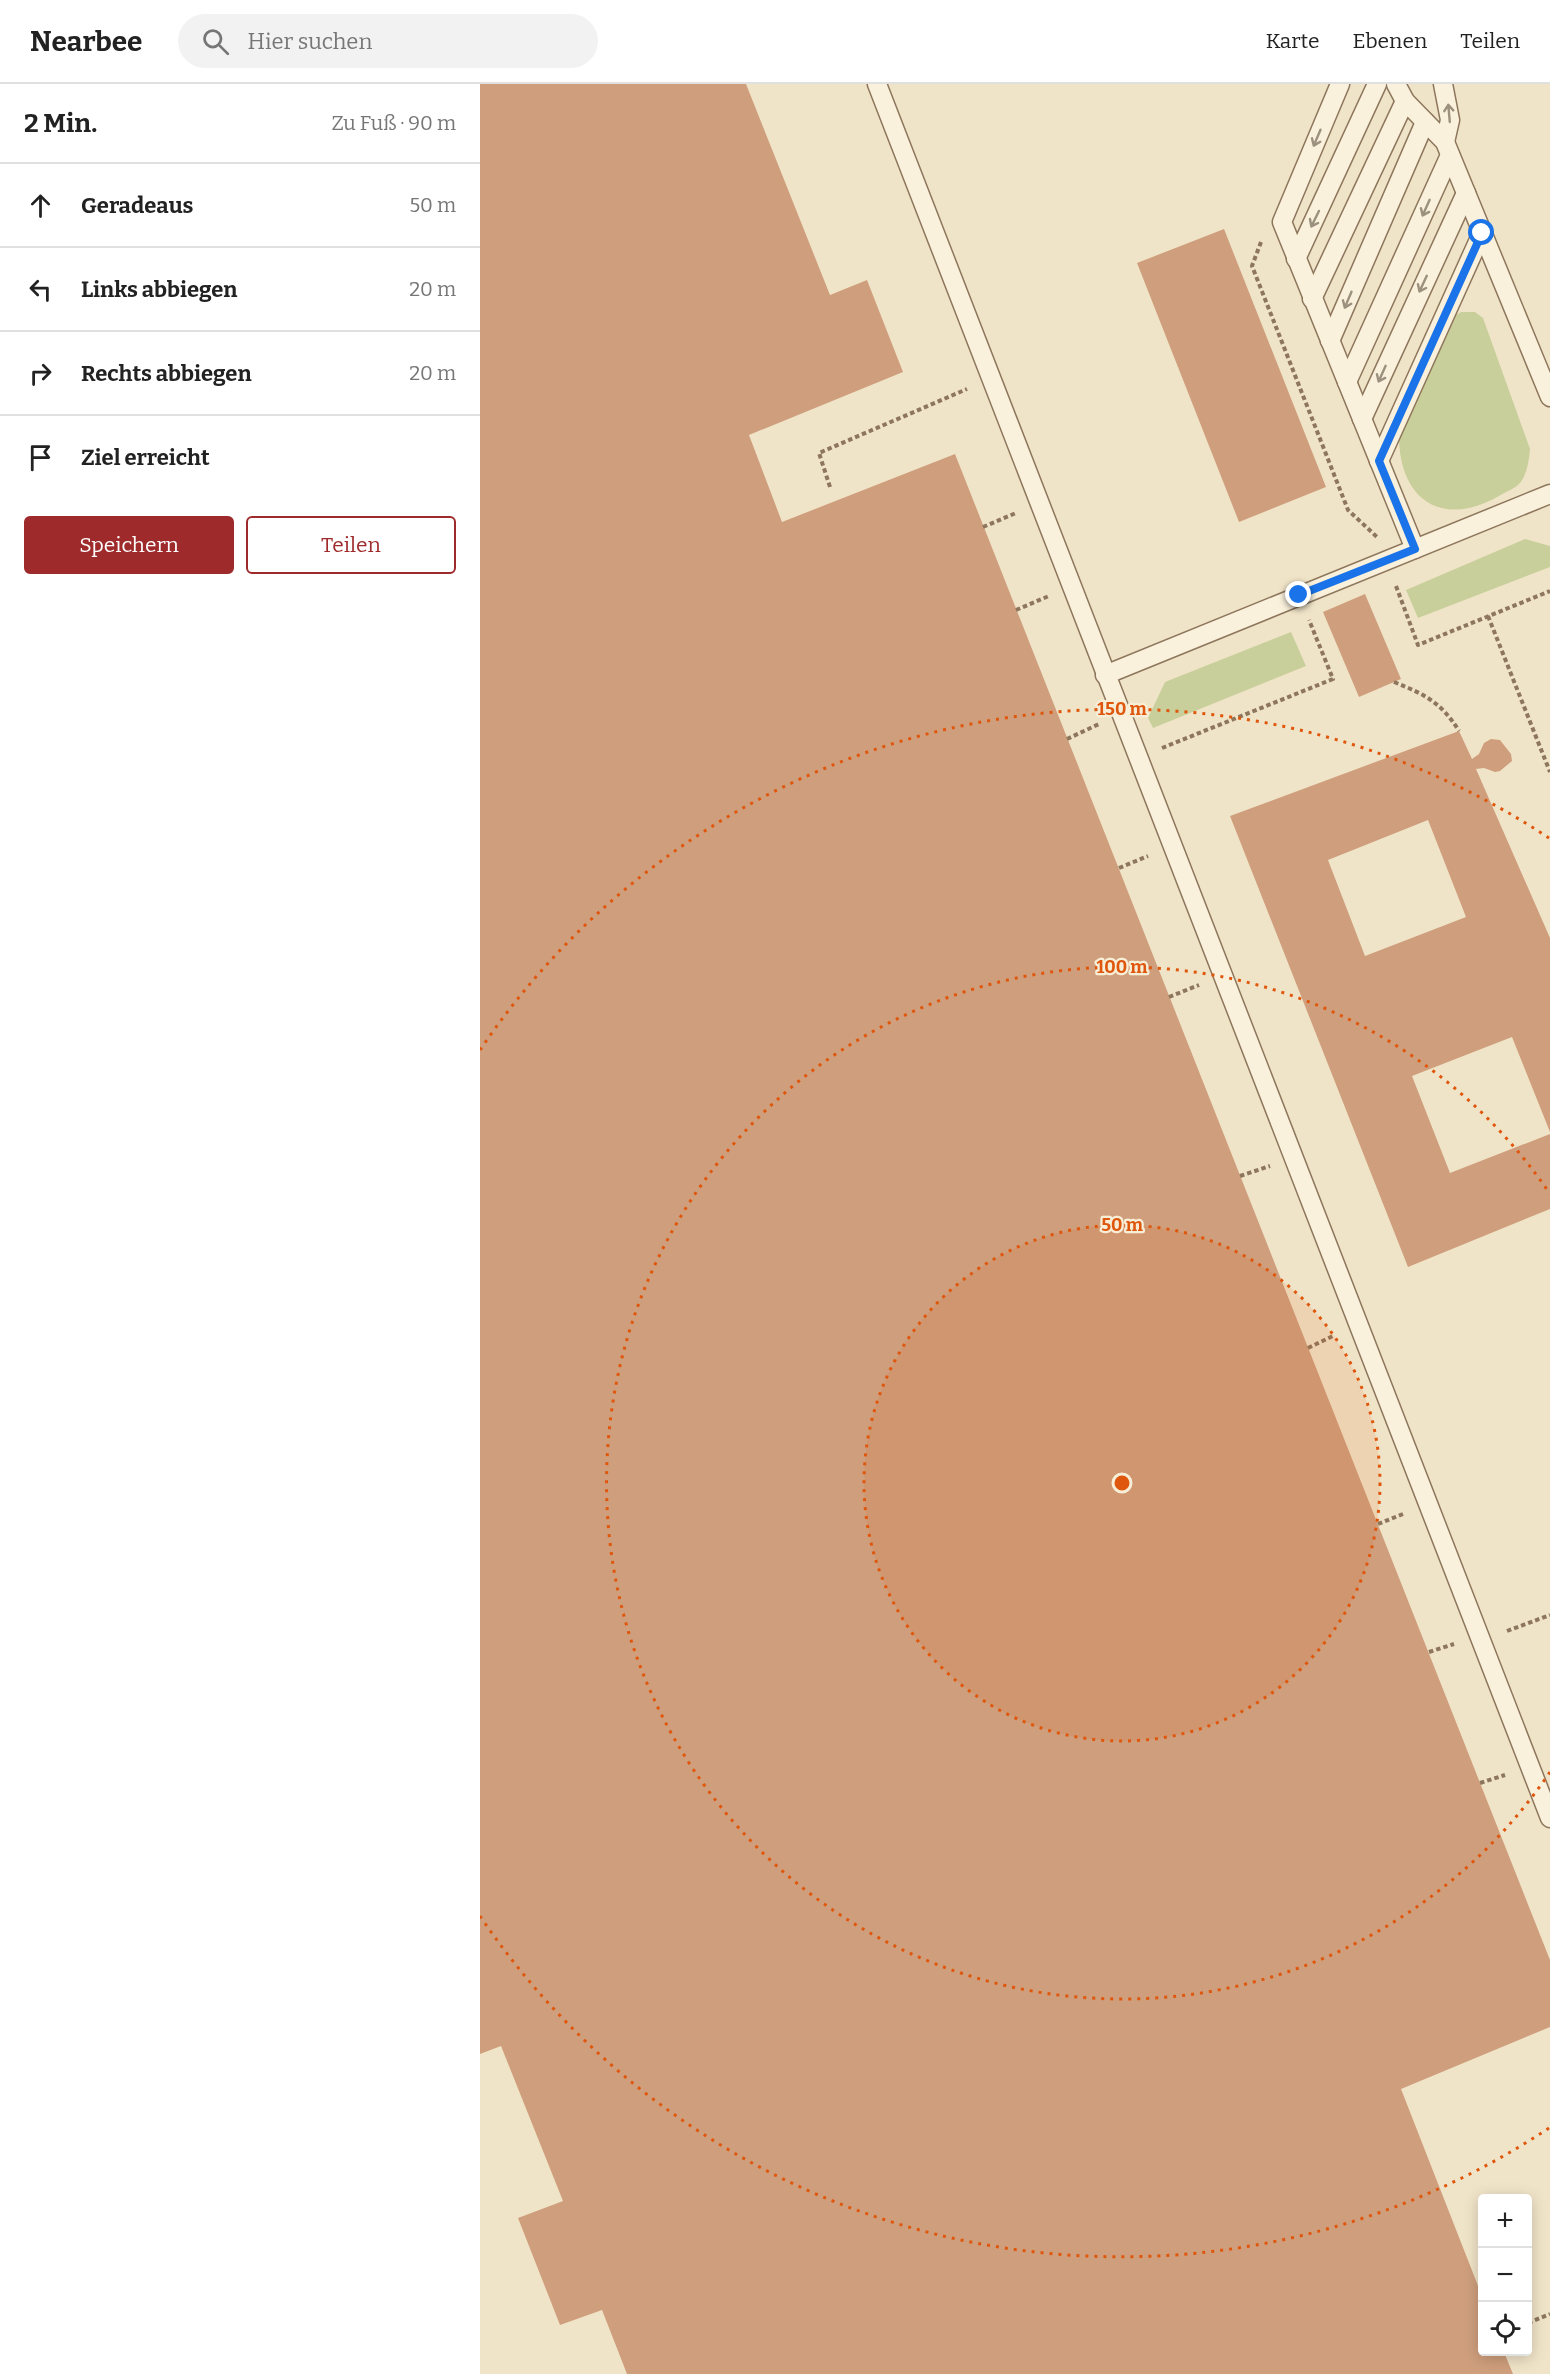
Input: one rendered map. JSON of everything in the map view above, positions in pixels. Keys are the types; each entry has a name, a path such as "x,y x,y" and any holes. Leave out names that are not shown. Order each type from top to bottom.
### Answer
{"lane":[{"path":"877,84 1550,1818"},
{"path":"1340,84 1282,222 1415,549"},
{"path":"1296,259 1377,84"},
{"path":"1396,84 1405,101 1447,148 1550,397"},
{"path":"1347,382 1447,148 1450,120 1443,84"},
{"path":"1312,299 1405,101"},
{"path":"1330,341 1425,122"},
{"path":"1362,419 1466,193"},
{"path":"1379,461 1482,233"},
{"path":"1105,675 1550,494"}],"path":[{"path":"830,487 819,453 968,388 972,399"},
{"path":"983,527 1019,511 1023,522"},
{"path":"1016,610 1053,595 1048,585"},
{"path":"1488,616 1550,772"},
{"path":"1394,682 1428,696 1449,716 1459,731"},
{"path":"1067,739 1102,722"},
{"path":"1119,868 1154,854"},
{"path":"1169,997 1206,983"},
{"path":"1240,1176 1277,1164"},
{"path":"1308,1348 1341,1332"},
{"path":"1378,1524 1413,1510"},
{"path":"1532,2321 1550,2314"}],"green space":[{"path":"1461,312 1475,312 1483,318 1530,449 1526,472 1517,486 1479,505 1460,509 1443,508 1428,503 1416,492 1407,478 1401,460 1399,438 1451,318"},
{"path":"1525,539 1550,546 1550,567 1418,618 1406,590"},
{"path":"1291,632 1306,666 1153,728 1148,718 1165,682"}],"building":[{"path":"480,84 746,84 830,295 867,280 903,372 749,435 782,522 955,454 1550,1960 1550,2027 1401,2089 1478,2286 1478,2356 1506,2356 1513,2374 627,2374 602,2310 560,2325 518,2218 563,2201 501,2046 480,2054"},
{"path":"1224,229 1326,487 1239,522 1137,263"},
{"path":"1365,594 1401,679 1359,697 1323,612"},
{"path":"1459,731 1472,759 1479,754 1484,743 1491,739 1500,740 1511,754 1512,761 1500,771 1476,769 1550,938 1550,1132 1512,1037 1412,1076 1450,1173 1550,1134 1550,1209 1408,1267 1230,816","holes":["1428,820 1466,917 1365,956 1328,860"]}],"route":[{"path":"1299,595 1415,549 1379,461 1482,233"}]}
